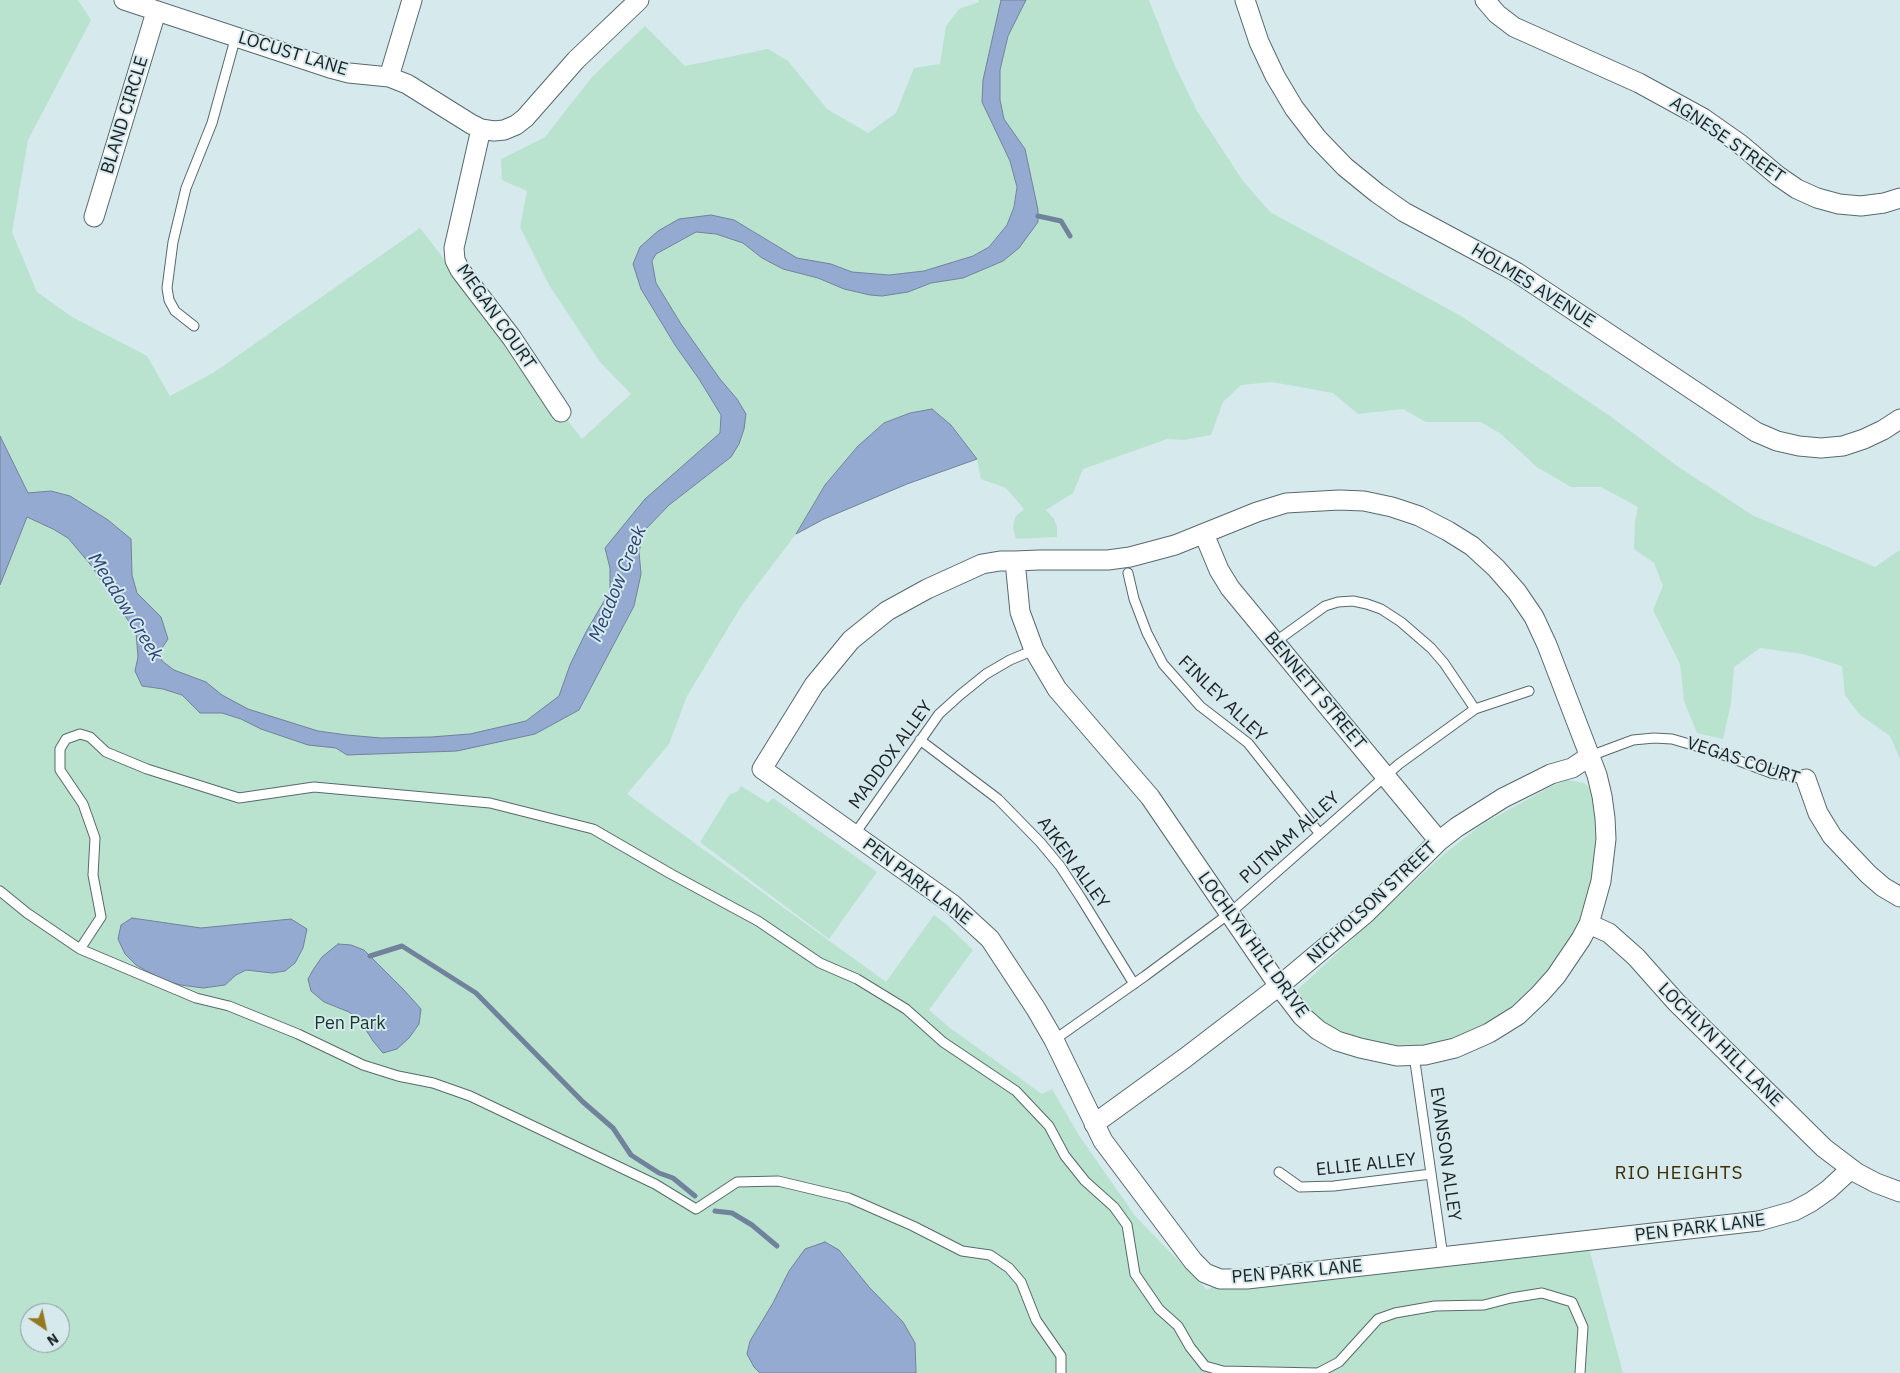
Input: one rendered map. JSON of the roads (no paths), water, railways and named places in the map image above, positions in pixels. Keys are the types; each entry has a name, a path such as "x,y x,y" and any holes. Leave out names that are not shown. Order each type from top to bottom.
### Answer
{"street":[{"name":"LOCUST LANE","path":"124,0 156,12 349,73 389,77 407,84 480,129"},
{"path":"389,77 412,0"},
{"path":"480,129 504,130 516,125 525,118 576,60 639,0"},
{"name":"HOLMES AVENUE","path":"1245,0 1259,42 1275,76 1317,138 1345,167 1404,212 1516,272 1756,432 1777,441 1798,446 1820,448 1843,446 1864,439 1900,420"},
{"name":"AGNESE STREET","path":"1486,0 1497,14 1514,27 1639,83 1703,118 1740,144 1778,176 1797,189 1817,198 1839,204 1884,204 1900,198"},
{"name":"BLAND CIRCLE","path":"94,218 156,12"},
{"name":"MEGAN COURT","path":"480,129 454,248 455,260 460,270 512,338 562,412"},
{"name":"LOCHLYN HILL DRIVE","path":"762,769 814,685 851,640 887,611 928,589 982,564 1015,561 1108,560 1130,557 1175,545 1258,512 1286,504 1339,500 1364,501 1392,506 1419,516 1472,546 1496,568 1517,592 1534,617 1566,692 1590,756 1602,796 1606,839 1601,881 1589,924 1556,976 1518,1015 1488,1034 1455,1048 1425,1055 1397,1056 1360,1048 1337,1041 1318,1030 1302,1016 1279,986 1150,797 1056,689 1034,650 1020,612 1015,561"},
{"name":"BENNETT STREET","path":"1204,534 1219,570 1230,588 1439,841"},
{"name":"NICHOLSON STREET","path":"1094,1124 1185,1058 1279,986 1365,914 1439,841 1457,827 1503,798 1551,774 1572,768 1590,756"},
{"name":"PEN PARK LANE","path":"762,769 952,904 990,939 1054,1040 1104,1142 1193,1261 1205,1273 1220,1279 1247,1279 1731,1225 1776,1217 1794,1211 1828,1190 1850,1169"},
{"name":"VEGAS COURT","path":"1806,779 1818,813 1832,836 1868,874 1883,887 1900,897"},
{"name":"LOCHLYN HILL LANE","path":"1589,924 1609,934 1629,950 1676,1002 1817,1141 1850,1169"},
{"path":"1850,1169 1876,1183 1900,1192"}],"lane":[{"path":"194,326 175,311 169,300 167,288 173,242 186,188 212,123 236,36"},
{"name":"FINLEY ALLEY","path":"1128,573 1134,599 1147,633 1163,664 1200,706 1248,742 1320,834"},
{"path":"1275,642 1325,606 1338,602 1353,601 1366,604 1381,609 1425,642 1444,663 1475,708"},
{"name":"MADDOX ALLEY","path":"854,835 939,714 986,674 1010,660 1034,650"},
{"name":"PUTNAM ALLEY","path":"1054,1040 1230,913 1384,775 1475,708 1529,691"},
{"path":"80,949 101,917 93,875 95,838 83,804 60,770 60,749 66,739 80,734 90,737 106,752 122,759 201,787 239,798 314,787 490,803 593,829 671,874 758,920 820,963 857,979 906,1009 943,1042 1016,1091 1050,1126 1065,1156 1085,1181 1114,1207 1126,1225 1135,1274 1159,1309 1178,1326 1190,1347 1205,1366 1223,1371 1318,1373 1339,1362 1378,1319 1395,1313 1435,1306 1484,1305 1542,1293 1572,1302 1583,1327 1580,1373"},
{"name":"VEGAS COURT","path":"1590,756 1633,740 1672,739 1713,751 1771,774 1806,779"},
{"name":"AIKEN ALLEY","path":"920,740 998,799 1040,842 1060,866 1134,984"},
{"path":"0,891 27,913 80,949 196,998 229,1006 298,1034 363,1065 398,1076 433,1083 470,1096 655,1184 696,1209 737,1182 778,1181 849,1198 913,1226 962,1251 990,1255 1009,1268 1022,1282 1036,1320 1061,1356 1060,1373"},
{"name":"EVANSON ALLEY","path":"1414,1055 1443,1258"},
{"name":"ELLIE ALLEY","path":"1279,1172 1300,1187 1334,1186 1431,1174"}],"water":[{"name":"Meadow Creek","path":"1001,0 1026,0 1008,36 1000,70 1000,100 1004,119 1025,149 1038,210 1038,222 1019,248 1003,261 963,278 931,283 908,292 882,296 844,289 818,278 783,269 762,258 743,243 716,234 696,232 656,254 652,261 656,283 681,324 720,379 737,399 746,414 744,429 739,444 731,457 669,505 644,531 639,552 641,574 634,606 579,710 535,734 457,751 347,755 336,748 308,745 222,713 200,713 182,695 163,689 142,686 135,671 138,657 136,632 90,564 68,538 53,529 27,517 0,585 0,436 28,493 51,491 70,496 108,520 131,539 132,575 137,593 161,617 168,639 160,651 162,661 174,670 206,682 222,695 248,709 318,731 381,738 431,737 470,734 526,721 559,696 570,665 586,632 610,591 610,568 605,548 645,499 720,433 721,415 641,289 633,264 640,247 658,231 679,219 711,215 734,220 797,258 831,264 852,272 889,275 924,271 973,256 989,247 1007,225 1014,207 1017,187 1010,161 982,102 983,80"},
{"path":"932,409 951,425 977,459 907,484 824,519 796,534 825,485 858,446 884,423 910,413"},
{"path":"132,918 201,928 291,919 307,929 303,948 295,963 285,971 272,973 246,970 236,975 225,985 203,988 181,985 161,979 136,965 125,954 118,939 121,925"},
{"path":"338,944 351,945 364,950 421,1009 419,1024 409,1038 397,1049 383,1053 361,1022 349,1012 324,1002 311,991 308,979 313,970 322,957"},
{"path":"825,1242 839,1250 869,1287 903,1322 915,1343 916,1373 760,1373 754,1367 747,1354 750,1341 773,1303 789,1271 805,1249"}],"waterway":[{"path":"1038,216 1061,221 1070,236"},
{"path":"370,956 402,946 476,993 583,1102 613,1128 631,1155 659,1173 673,1178 695,1196"},
{"path":"715,1211 732,1213 752,1225 777,1246"}],"district":[{"name":"RIO HEIGHTS","path":"1679,1174"}],"park label":[{"name":"Pen Park","path":"350,1024"}]}
